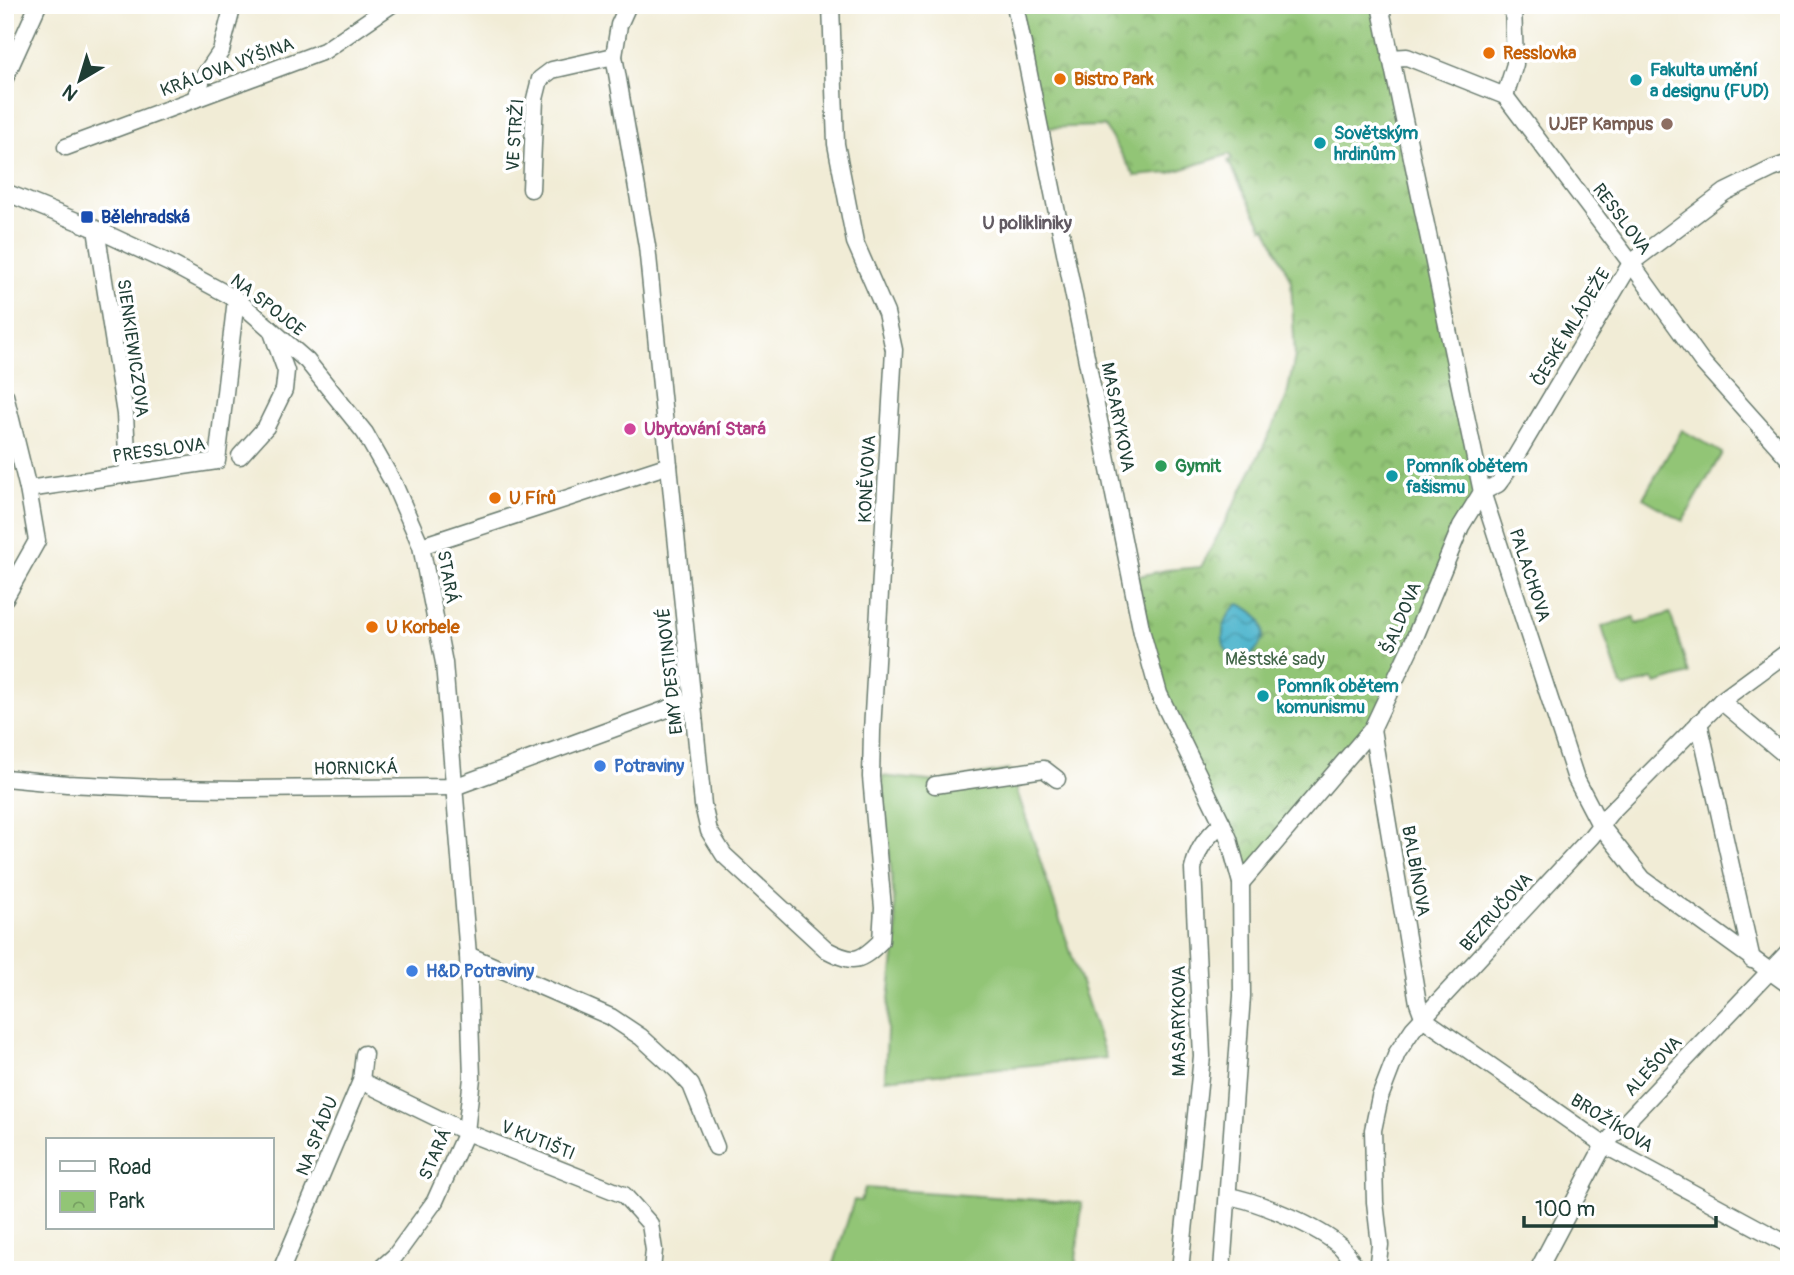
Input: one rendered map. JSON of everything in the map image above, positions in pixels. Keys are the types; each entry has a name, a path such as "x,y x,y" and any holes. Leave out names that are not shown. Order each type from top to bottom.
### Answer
{"street":[{"path":"5,78 38,5"},
{"path":"195,99 202,79 221,51 233,5"},
{"name":"KRÁLOVA VÝŠINA","path":"66,147 324,51 391,5"},
{"path":"628,5 619,25 614,56 647,246 669,465"},
{"name":"KONĚVOVA","path":"831,5 836,144 855,242 886,313 894,350 871,776 883,908 881,942 865,957"},
{"name":"MASARYKOVA","path":"1015,5 1142,633 1159,694 1229,839 1241,883 1242,996 1222,1270"},
{"name":"PALACHOVA","path":"1380,5 1482,492 1576,779 1600,825 1643,879 1789,985"},
{"path":"1390,58 1407,57 1505,96 1515,64 1513,5"},
{"name":"VE STRŽI","path":"531,189 535,99 540,79 552,70 614,56"},
{"name":"RESSLOVA","path":"1505,96 1703,363 1789,459"},
{"name":"ČESKÉ MLÁDEŽE","path":"1482,492 1498,484 1504,476 1631,263 1725,192 1789,163"},
{"name":"NA SPOJCE","path":"5,192 96,229 169,263 236,299 307,360 365,433 394,484 421,545"},
{"name":"SIENKIEWICZOVA","path":"96,229 125,414 128,474"},
{"name":"PRESSLOVA","path":"28,489 217,461 236,299"},
{"path":"240,456 266,426 284,390 286,372 271,329"},
{"path":"5,395 28,489 37,541 5,598"},
{"name":"EMY DESTINOVÉ","path":"669,465 703,805 709,831 724,855 827,950 846,960 865,957"},
{"name":"STARÁ","path":"379,1270 396,1256 435,1201 466,1132 472,1078 468,955 444,663 421,545 669,465"},
{"name":"ŠALDOVA","path":"1241,883 1372,729 1413,642 1461,526 1482,492"},
{"name":"BEZRUČOVA","path":"1377,1270 1380,1245 1374,1190 1373,1130 1380,1097 1397,1053 1413,1029 1610,813 1721,701 1789,651"},
{"name":"HORNICKÁ","path":"5,778 156,788 454,787 692,700"},
{"path":"1721,701 1789,758"},
{"path":"1699,722 1752,960"},
{"name":"BALBÍNOVA","path":"1372,729 1418,1003 1424,1019"},
{"path":"935,785 1044,769 1057,779"},
{"name":"MASARYKOVA","path":"1180,1270 1202,1056 1193,869 1197,853 1222,823"},
{"name":"ALEŠOVA","path":"1538,1270 1604,1145 1789,951"},
{"path":"468,955 611,1017 641,1037 691,1085 716,1147"},
{"name":"BROŽÍKOVA","path":"1424,1019 1604,1145 1789,1245"},
{"name":"NA SPÁDU","path":"281,1270 361,1081 364,1054"},
{"name":"V KUTIŠTI","path":"361,1081 466,1132 624,1195 650,1224 654,1250 652,1270"},
{"path":"1228,1196 1246,1199 1323,1232 1343,1249 1357,1270"}],"green space":[{"name":"Městské sady","path":"1015,5 1380,5 1482,492 1372,729 1241,883 1159,694 1130,578 1166,570 1201,567 1286,400 1295,356 1291,281 1266,227 1263,228 1228,161 1232,159 1230,154 1170,173 1135,176 1104,126 1040,128"},
{"path":"1682,430 1722,453 1683,521 1643,498"},
{"path":"1670,613 1689,674 1656,684 1653,679 1624,688 1621,686 1602,627 1634,617 1637,624"},
{"path":"1010,770 1106,1058 885,1079 888,1007 897,933 882,776 938,782"},
{"path":"865,1188 1082,1203 1075,1270 832,1270 854,1200 861,1201"}],"water":[{"path":"1239,604 1257,616 1263,630 1259,645 1244,660 1227,651 1223,637 1229,614"}],"place":[{"name":"Resslovka","path":"1489,53"},
{"name":"Bistro Park","path":"1060,79"},
{"name":"Fakulta umění a designu (FUD)","path":"1636,80"},
{"name":"UJEP Kampus","path":"1667,124"},
{"name":"Sovětským hrdinům","path":"1320,143"},
{"name":"Bělehradská","path":"87,217"},
{"name":"Ubytování Stará","path":"630,429"},
{"name":"Gymit","path":"1161,466"},
{"name":"Pomník obětem fašismu","path":"1392,476"},
{"name":"U Fírů","path":"495,498"},
{"name":"U Korbele","path":"372,627"},
{"name":"Pomník obětem komunismu","path":"1263,696"},
{"name":"Potraviny","path":"600,766"},
{"name":"H&D Potraviny","path":"412,971"}],"district":[{"name":"U polikliniky","path":"1027,222"}]}
